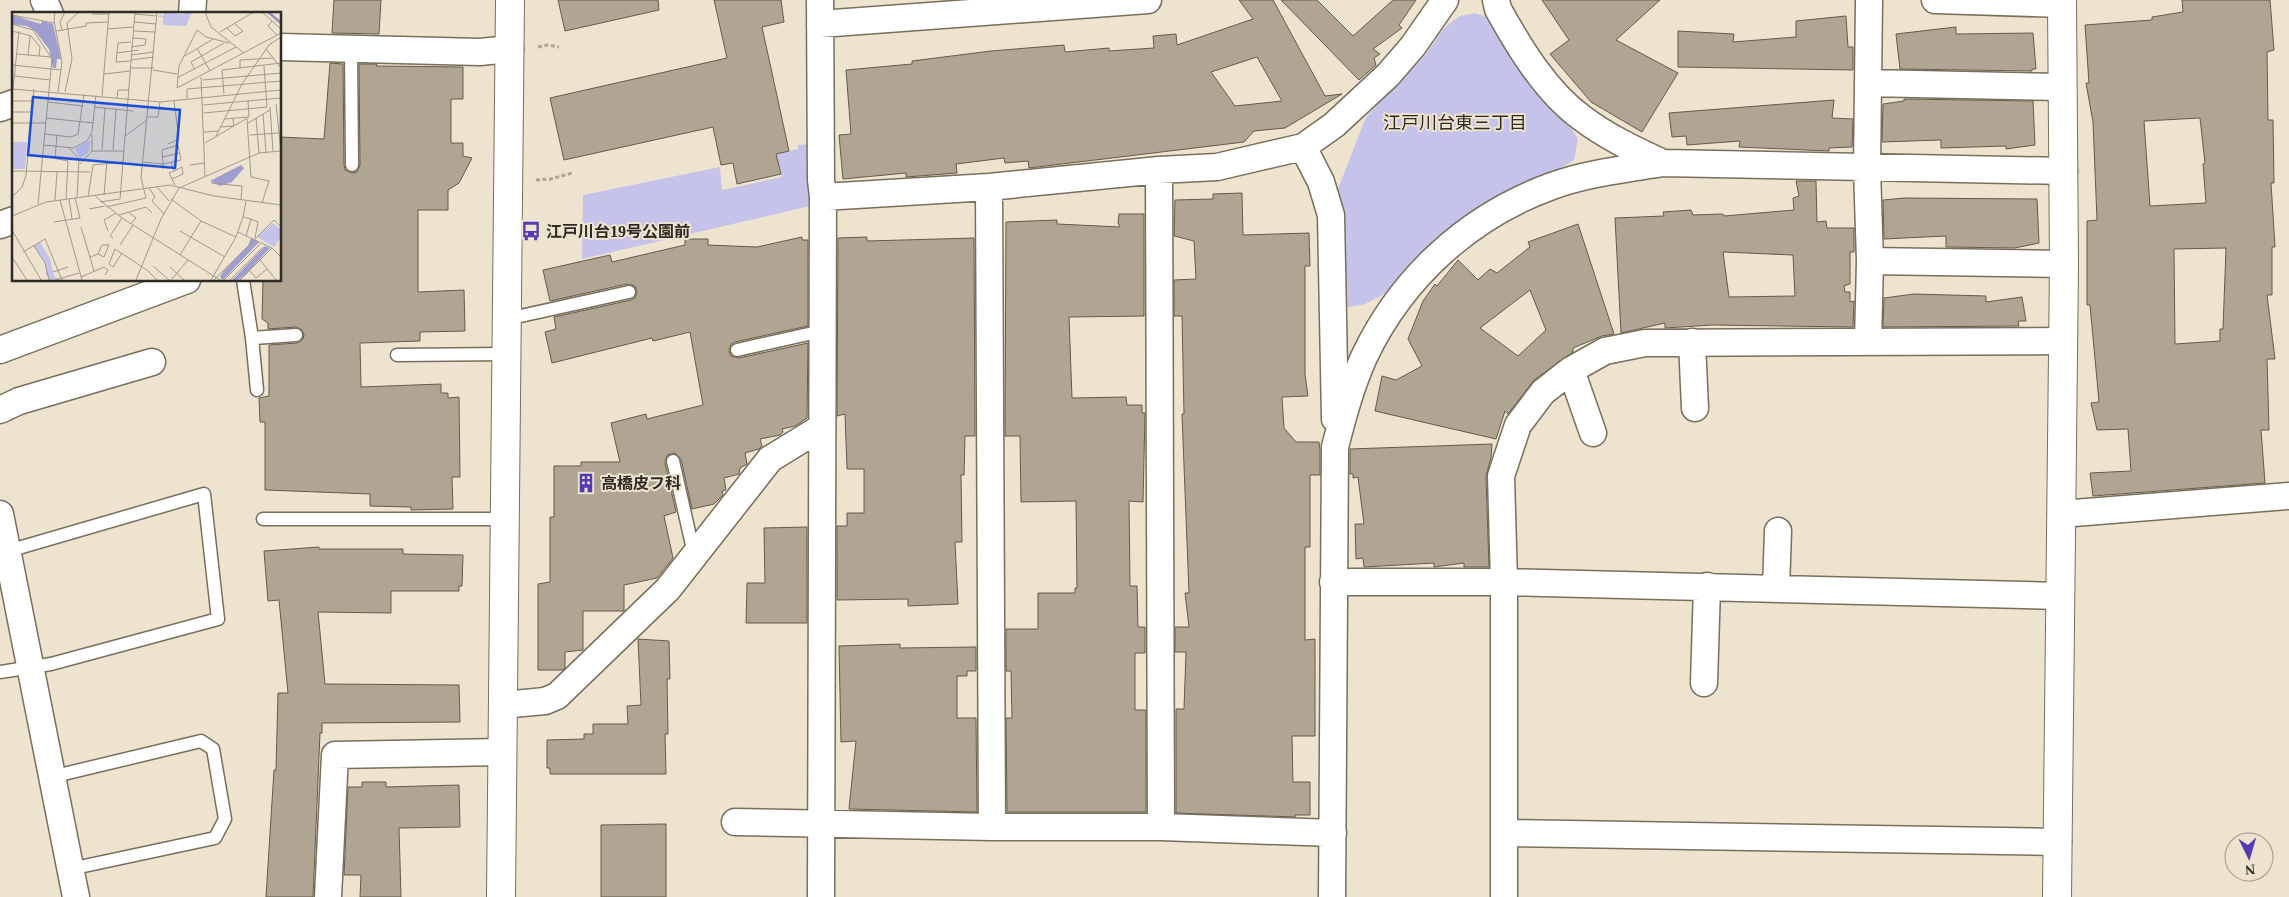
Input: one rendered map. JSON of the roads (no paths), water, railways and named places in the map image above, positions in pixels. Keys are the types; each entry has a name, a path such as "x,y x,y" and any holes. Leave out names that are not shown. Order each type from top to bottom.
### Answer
{"street":[{"path":"44,0 49,12"},
{"path":"501,897 506,354 523,48 510,0"},
{"path":"821,897 823,197 821,180 820,12 1148,0"},
{"path":"823,197 989,188 1159,170 1217,167 1304,146 1334,125 1388,75 1413,46 1445,0"},
{"path":"1496,0 1498,9 1527,60 1580,117 1621,143 1663,163"},
{"path":"1868,342 1870,261 1867,169 1869,0"},
{"path":"1935,0 2062,2 2064,264 2057,897"},
{"path":"281,47 480,52 523,48"},
{"path":"1868,83 2062,87"},
{"path":"0,108 12,104"},
{"path":"1304,146 1321,182 1331,215 1335,447 1332,897"},
{"path":"1335,447 1350,393 1364,357 1398,298 1438,254 1474,226 1512,202 1554,185 1607,172 1663,163 1867,169 2064,171"},
{"path":"1159,170 1161,827"},
{"path":"989,188 992,827"},
{"path":"0,225 12,221"},
{"path":"1870,261 2064,264"},
{"path":"0,350 184,281"},
{"path":"1504,897 1504,582 1501,476 1518,425 1543,392 1571,370 1605,351 1645,343 2063,341"},
{"path":"1692,342 1695,408"},
{"path":"0,410 19,401 152,362"},
{"path":"1571,370 1593,433"},
{"path":"503,705 545,701 557,696 668,589 770,459 822,427"},
{"path":"2061,514 2289,496"},
{"path":"0,514 76,897"},
{"path":"1776,588 1778,531"},
{"path":"1333,582 1504,582 2059,596"},
{"path":"1704,684 1707,586"},
{"path":"328,897 335,755 502,752"},
{"path":"735,822 992,827 1161,827 1333,833"},
{"path":"1505,833 2058,842"}],"lane":[{"path":"352,50 352,165"},
{"path":"242,281 252,338 257,390"},
{"path":"507,319 629,292"},
{"path":"737,350 822,331"},
{"path":"252,338 296,335"},
{"path":"397,355 506,354"},
{"path":"672,461 694,557"},
{"path":"0,672 51,664 218,619 204,494 8,551"},
{"path":"263,519 504,519"},
{"path":"51,777 201,741 213,749 225,819 214,838 70,869"}],"place":[{"name":"江戸川台19号公園前","path":"531,231"},
{"name":"高橋皮フ科","path":"586,483"}],"district":[{"name":"江戸川台東三丁目","path":"1455,123"}]}
